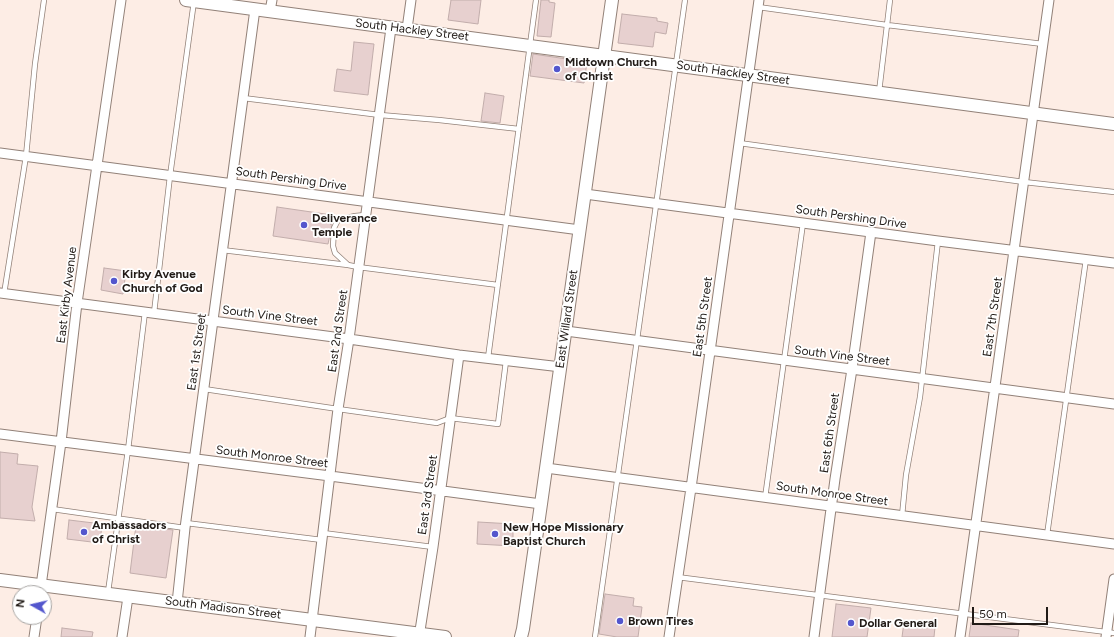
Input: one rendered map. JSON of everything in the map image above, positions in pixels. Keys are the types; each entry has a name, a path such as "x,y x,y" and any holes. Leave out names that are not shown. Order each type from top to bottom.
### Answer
{"street":[{"name":"East Kirby Avenue","path":"42,585 61,442 77,303 121,0"},
{"path":"407,29 411,0"},
{"name":"East Willard Street","path":"521,637 561,367 612,0"},
{"name":"East 7th Street","path":"960,637 1049,0"},
{"name":"South Hackley Street","path":"190,1 255,9 271,6 391,28 604,55 1114,124"},
{"name":"East 5th Street","path":"669,637 759,4"},
{"name":"East 1st Street","path":"176,602 255,9"},
{"name":"East 2nd Street","path":"310,637 338,410 391,28"},
{"name":"South Pershing Drive","path":"0,153 580,230"},
{"name":"South Pershing Drive","path":"585,194 1114,263"},
{"name":"East 6th Street","path":"814,637 871,232"},
{"name":"South Vine Street","path":"2,294 349,339 459,355 561,367"},
{"name":"South Vine Street","path":"566,331 1114,404"},
{"name":"East 3rd Street","path":"419,635 433,547 459,355"},
{"name":"South Monroe Street","path":"0,434 541,504"},
{"name":"South Monroe Street","path":"546,468 1114,544"},
{"name":"South Madison Street","path":"0,580 23,585"},
{"path":"1109,634 1114,580"},
{"name":"South Madison Street","path":"52,590 107,594 176,602 419,635 445,637"},
{"path":"122,637 128,597"},
{"path":"34,637 36,625"}],"lane":[{"path":"2,294 26,156 35,64 44,0"},
{"path":"488,358 536,0"},
{"path":"595,637 684,0"},
{"path":"879,92 890,0"},
{"path":"154,313 190,1"},
{"path":"759,4 887,25 1043,44"},
{"path":"243,98 380,115 519,129"},
{"path":"739,144 1024,182 1114,192"},
{"path":"348,265 335,253 333,246 334,228 338,220 365,215"},
{"path":"765,498 803,223"},
{"path":"902,516 906,475 922,378 938,241"},
{"path":"222,250 498,285"},
{"path":"1047,535 1086,260"},
{"path":"107,594 128,450 145,312"},
{"path":"204,389 338,410 437,422 450,418 498,424 506,361"},
{"path":"52,509 118,519 433,547"},
{"path":"677,577 1109,634"}],"building":[{"path":"451,0 481,0 478,24 448,20"},
{"path":"541,0 549,0 549,2 555,3 551,37 537,36"},
{"path":"622,14 657,18 657,21 668,23 666,34 655,32 653,47 618,43"},
{"path":"354,42 374,44 368,95 334,91 337,69 351,71"},
{"name":"Midtown Church of Christ","path":"533,54 587,62 584,83 530,76"},
{"path":"485,93 504,96 500,123 481,121"},
{"name":"Deliverance Temple","path":"277,207 332,215 330,224 332,225 328,244 273,236"},
{"name":"Kirby Avenue Church of God","path":"104,268 126,271 123,294 101,290"},
{"path":"0,452 18,454 17,464 38,466 32,507 35,521 0,518"},
{"name":"Ambassadors of Christ","path":"69,520 102,524 100,543 67,539"},
{"name":"New Hope Missionary Baptist Church","path":"478,522 513,524 513,546 477,544"},
{"path":"136,525 173,530 166,578 130,573"},
{"name":"Brown Tires","path":"605,594 634,598 633,606 642,607 638,637 617,637 599,634"},
{"name":"Dollar General","path":"836,604 871,608 867,637 832,637"},
{"path":"904,622 935,627 934,637 902,637"},
{"path":"971,623 1019,630 1018,637 969,637"},
{"path":"62,628 93,632 92,637 61,637"}],"place":[{"name":"Midtown Church of Christ","path":"557,69"},
{"name":"Deliverance Temple","path":"304,225"},
{"name":"Kirby Avenue Church of God","path":"114,281"},
{"name":"Ambassadors of Christ","path":"84,532"},
{"name":"New Hope Missionary Baptist Church","path":"495,534"},
{"name":"Brown Tires","path":"620,621"},
{"name":"Dollar General","path":"851,623"}]}
